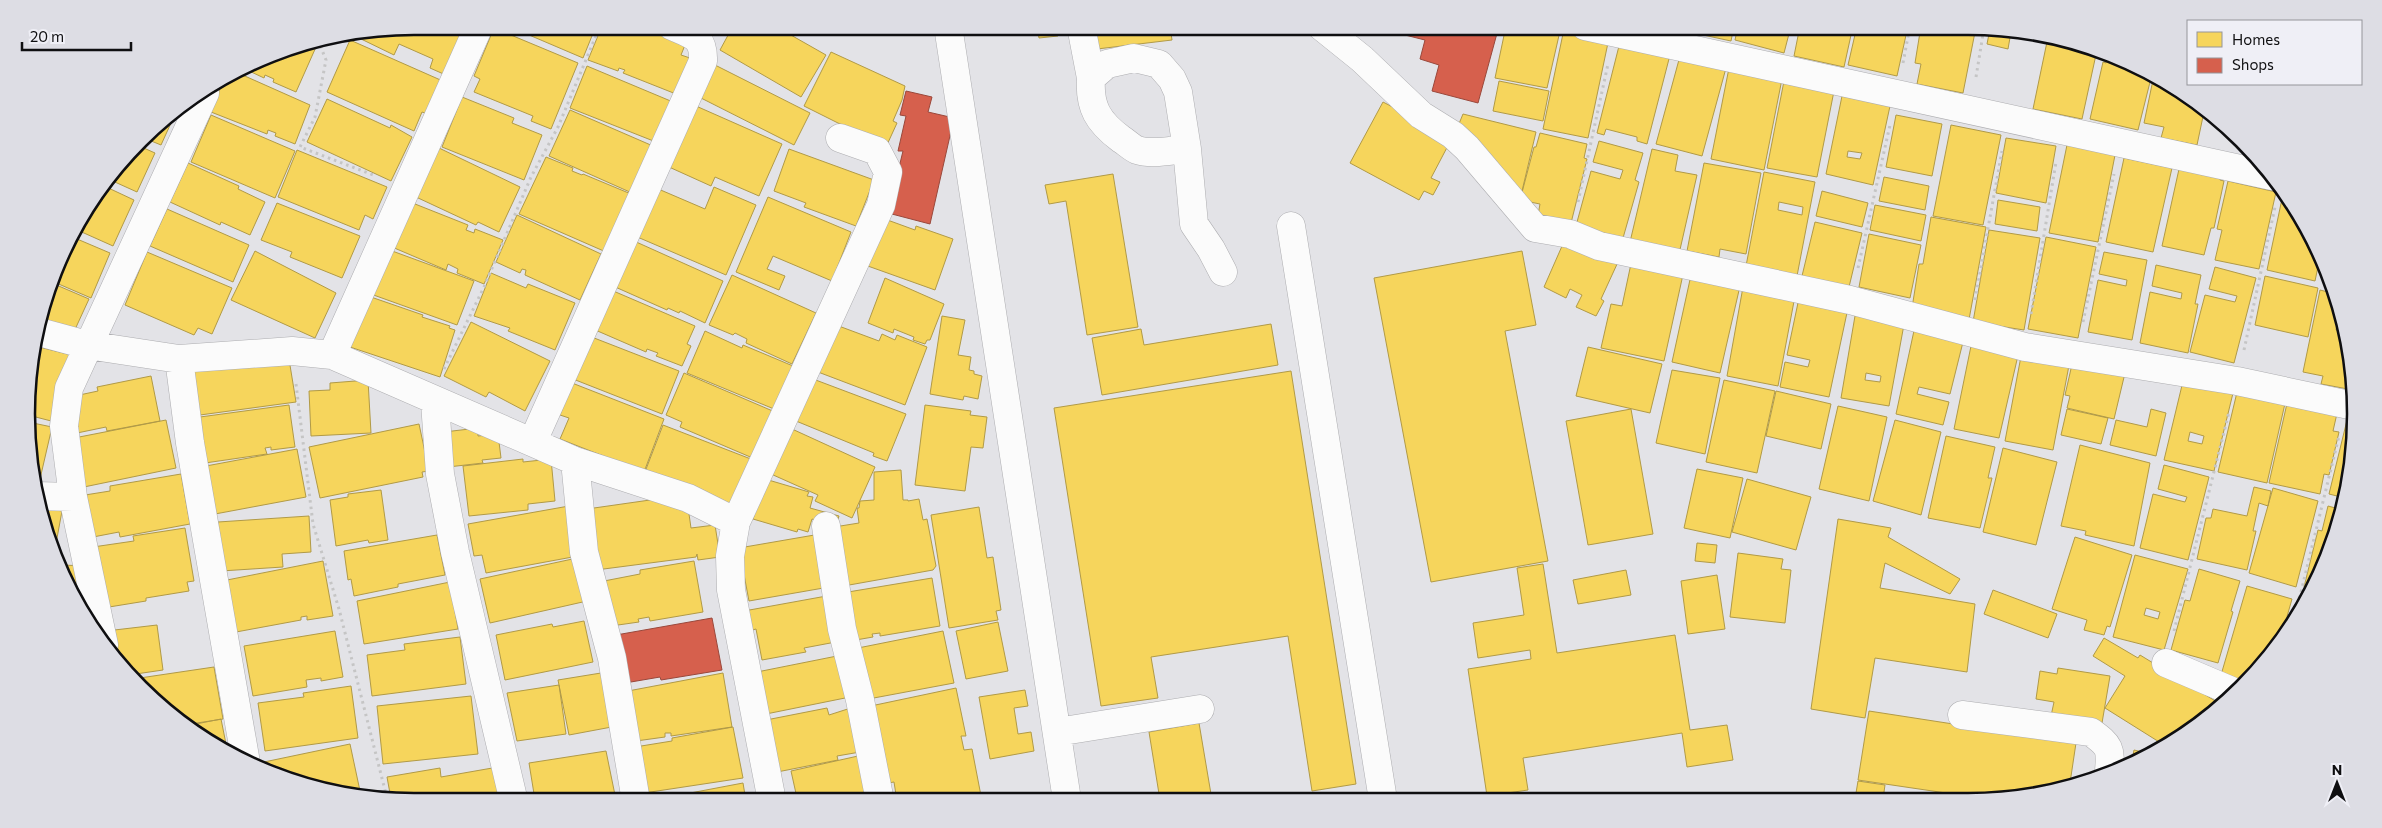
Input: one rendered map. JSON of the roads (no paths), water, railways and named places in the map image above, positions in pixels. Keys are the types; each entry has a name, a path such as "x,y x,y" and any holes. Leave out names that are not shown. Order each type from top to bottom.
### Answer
{"street":[{"path":"332,355 475,35"},
{"path":"533,441 703,61 703,48 696,37 692,35"},
{"path":"949,35 1066,793"},
{"path":"1083,35 1091,78 1090,94 1094,111 1106,128 1137,150 1152,152 1187,149"},
{"path":"1332,35 1362,60 1421,115 1453,135 1467,148 1535,228 1570,234 1599,246 1850,300 2025,347 2236,381 2347,404"},
{"path":"1628,35 2261,174"},
{"path":"1091,78 1107,64 1134,58 1159,64 1172,79 1178,92 1187,149 1194,224 1211,249 1223,272"},
{"path":"100,627 73,497 64,426 69,388 87,345 202,100"},
{"path":"770,793 731,590 730,556 736,522 882,205 888,172 877,151 840,138"},
{"path":"1291,226 1382,793"},
{"path":"44,333 87,345 179,359 292,351 332,355 432,400 533,441 575,461 688,498 736,522"},
{"path":"179,359 190,443 244,753"},
{"path":"432,400 440,474 455,552 512,793"},
{"path":"575,461 584,552 612,658 635,793"},
{"path":"44,496 73,497"},
{"path":"826,526 842,629 860,700 878,793"},
{"path":"2166,663 2228,689"},
{"path":"1057,732 1200,709"},
{"path":"1962,715 2092,732 2105,742 2111,751 2110,765"}]}
